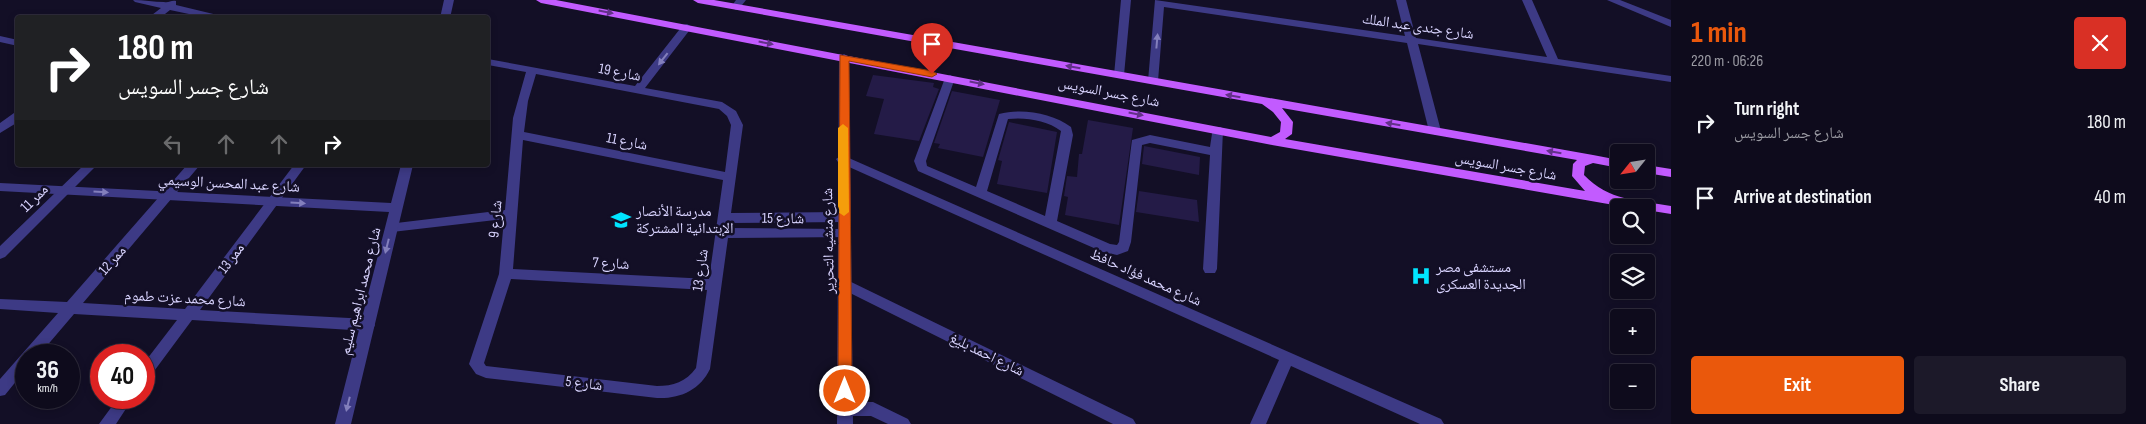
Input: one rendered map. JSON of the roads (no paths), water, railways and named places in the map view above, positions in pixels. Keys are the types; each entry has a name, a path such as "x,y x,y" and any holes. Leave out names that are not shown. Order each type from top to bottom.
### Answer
{"main road":[{"name":"شارع جسر السويس","path":"541,0 1272,141 1610,200"},
{"name":"شارع جسر السويس","path":"698,0 739,3 1119,76 1610,162"},
{"path":"1258,100 1277,109 1287,122 1286,134 1272,141"},
{"path":"1592,159 1579,164 1578,176 1591,190 1610,200"},
{"path":"1655,170 1671,173"},
{"name":"شارع جسر السويس","path":"1655,208 1671,210"}],"street":[{"path":"138,0 173,3 215,15"},
{"path":"446,15 449,0"},
{"path":"1119,76 1126,0"},
{"path":"1401,0 1435,131"},
{"path":"1526,0 1554,62"},
{"path":"1612,0 1671,24"},
{"path":"1153,81 1160,2"},
{"name":"شارع جندى عبد الملك","path":"1160,2 1671,79"},
{"path":"157,15 173,3"},
{"path":"638,90 687,28"},
{"name":"شارع منشيه التحرير","path":"844,58 842,159 845,284 845,416"},
{"name":"شارع 19","path":"490,62 722,106 732,114 737,125"},
{"name":"شارع 9","path":"478,367 476,361 506,274 522,101 532,70"},
{"path":"950,78 920,161 922,168 1108,249 1117,250 1123,248 1136,143 1150,139 1216,152"},
{"path":"980,194 1003,117 1015,114 1056,122 1062,125 1067,135 1050,224"},
{"path":"1,128 15,118"},
{"name":"شارع 13","path":"689,385 703,369 737,125"},
{"path":"1,128 15,128"},
{"path":"1210,269 1217,130"},
{"name":"شارع 11","path":"519,135 730,176"},
{"name":"شارع محمد فؤاد حافظ","path":"842,159 1430,423"},
{"name":"ممر 11","path":"0,254 89,167"},
{"name":"ممر 12","path":"40,344 192,167"},
{"name":"ممر 13","path":"155,359 298,167"},
{"name":"شارع محمد ابراهيم سليم","path":"344,424 407,167"},
{"name":"شارع عبد المحسن الوسيمي","path":"0,187 397,208"},
{"path":"392,227 512,214"},
{"path":"724,218 844,217"},
{"name":"شارع 15","path":"722,233 844,234"},
{"name":"شارع 7","path":"506,274 715,285"},
{"name":"شارع احمد بليغ","path":"845,284 1128,424"},
{"name":"شارع محمد عزت طموم","path":"0,304 368,325"},
{"path":"1258,424 1288,358"},
{"name":"شارع 5","path":"478,367 486,372 657,392 668,392 689,385"},
{"path":"0,390 15,372"},
{"path":"107,424 118,409"},
{"path":"845,416 873,410 903,424"}],"place":[{"name":"مدرسة الأنصار الإبتدائية المشتركة","path":"621,220"},
{"name":"مستشفى مصر الجديدة العسكرى","path":"1421,276"}]}
